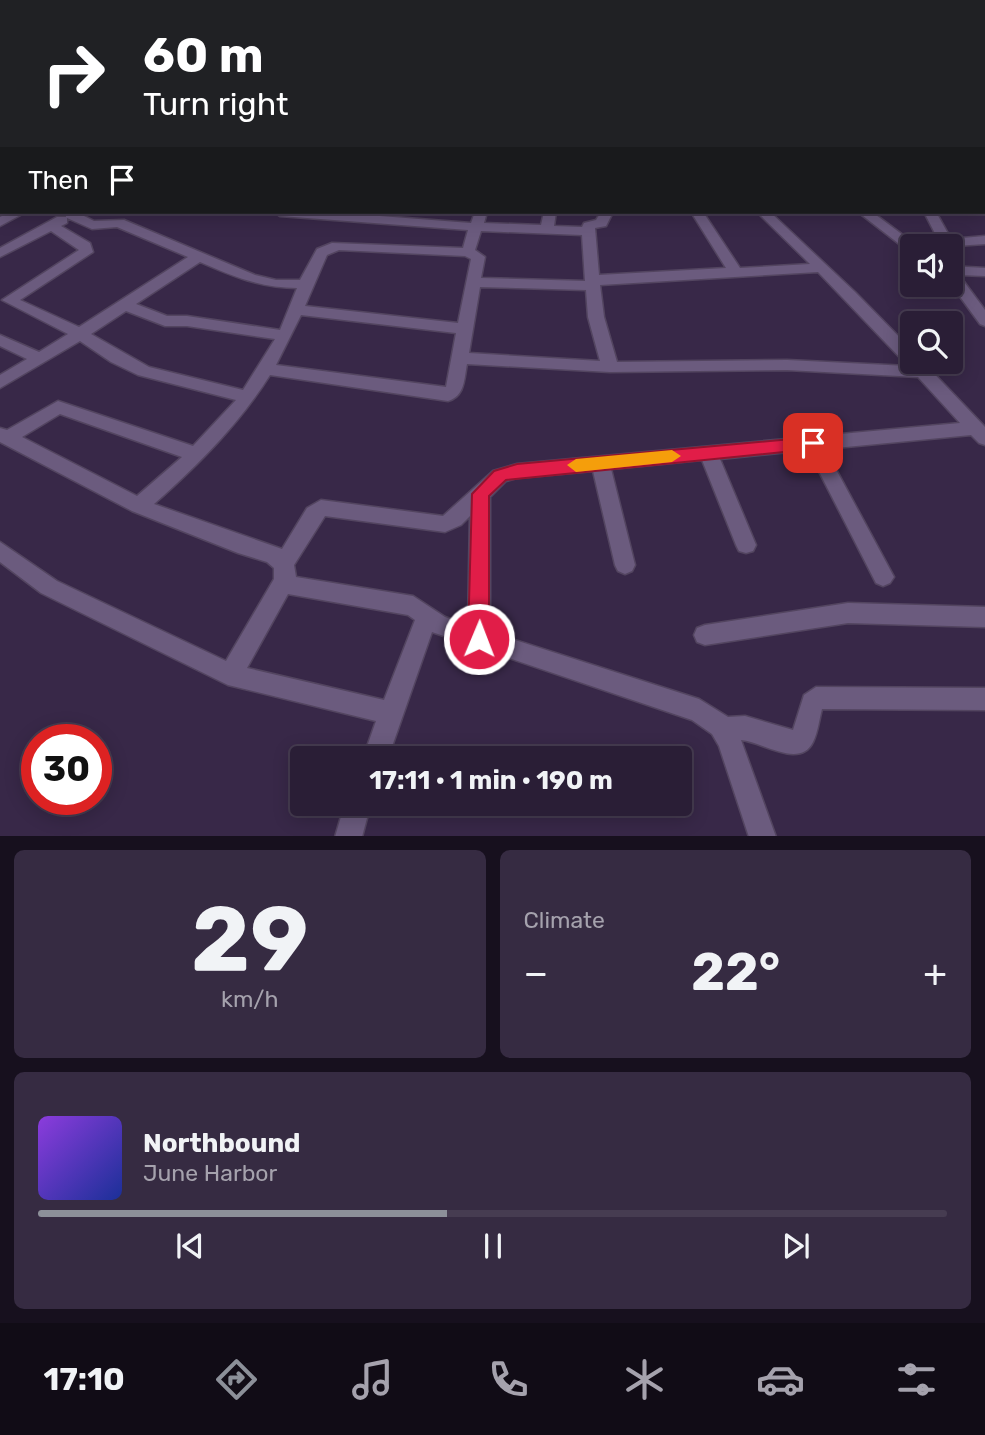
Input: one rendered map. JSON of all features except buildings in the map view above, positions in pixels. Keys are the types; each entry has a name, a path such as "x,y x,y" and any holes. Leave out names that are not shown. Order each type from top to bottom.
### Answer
{"street":[{"path":"0,253 72,214"},
{"path":"76,214 92,225 119,223 263,282 306,284"},
{"path":"341,214 479,219 547,231 589,231"},
{"path":"547,231 550,214"},
{"path":"606,214 601,223 589,226 589,231 596,317 610,367"},
{"path":"698,214 737,274"},
{"path":"765,214 900,349"},
{"path":"867,214 900,238"},
{"path":"931,214 942,234"},
{"path":"386,247 402,216"},
{"path":"468,252 479,219"},
{"path":"51,226 85,246 86,252 9,300 80,334 117,358 144,371 249,397"},
{"path":"963,244 985,240"},
{"path":"139,506 198,455 249,397 285,336 319,256 329,248 386,247 468,252 477,255 454,389 448,395 267,369"},
{"path":"0,382 80,334 198,257"},
{"path":"474,282 585,286 602,279 820,268"},
{"path":"963,271 985,272"},
{"path":"963,290 985,321"},
{"path":"125,305 165,321 187,321 285,336"},
{"path":"297,310 466,329"},
{"path":"0,340 40,359"},
{"path":"460,358 610,367 900,365"},
{"path":"924,374 979,433"},
{"path":"3,436 58,407 198,455"},
{"path":"231,674 314,514 321,508 445,524 454,519 500,476 508,473 813,443 979,433"},
{"path":"3,436 139,506 245,547 274,555 290,586 413,606 437,624 699,710 711,717 729,740 763,836"},
{"path":"813,443 883,577"},
{"path":"708,453 746,545"},
{"path":"600,463 625,565"},
{"path":"479,639 480,494"},
{"path":"0,550 49,587 231,674 392,713"},
{"path":"705,635 848,613 985,617"},
{"path":"380,746 427,617"},
{"path":"722,729 745,728 796,743 804,734 808,710 816,698 985,699"},
{"path":"348,836 354,816"}],"slow traffic":[{"path":"576,465 672,456"}],"route":[{"path":"479,639 480,494 500,476 517,471 813,443"}]}
